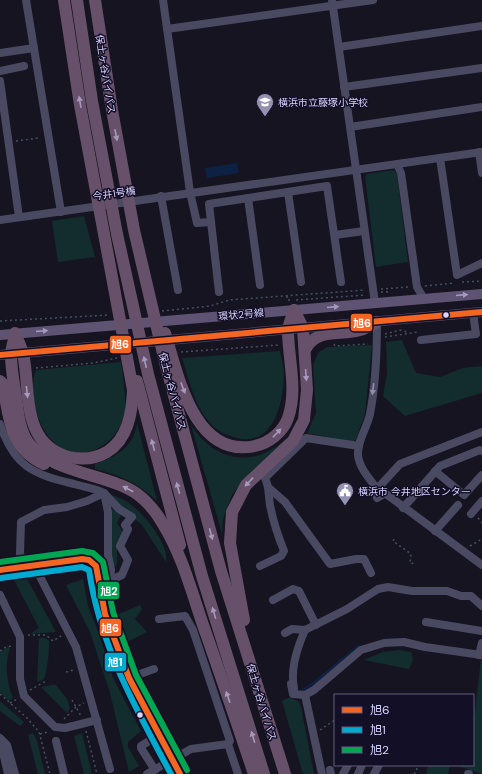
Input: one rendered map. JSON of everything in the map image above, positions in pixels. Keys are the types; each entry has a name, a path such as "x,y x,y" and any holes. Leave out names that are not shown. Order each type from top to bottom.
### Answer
{"highway":[{"path":"11,354 35,429 47,446 61,455 82,459 93,458 116,445 124,435 132,408 133,390 80,105 64,0"},
{"name":"保土ヶ谷バイパス","path":"77,0 90,94 101,152 148,374 202,576 264,774"},
{"name":"保土ヶ谷バイパス","path":"95,0 112,110 134,230 165,362 222,571 285,774"},
{"path":"134,230 182,384 194,414 202,428 212,437 230,446 248,448 260,445 272,439 281,430 288,419 291,402 292,381 288,329 292,305"},
{"path":"104,236 136,380 201,617"},
{"path":"272,733 233,568 230,527 232,512 246,485 293,441 302,426 307,409 303,328 292,305"},
{"path":"305,350 312,339 318,335 360,330 377,322"},
{"path":"15,333 11,354 18,417 27,441 42,454 76,471"},
{"path":"0,381 3,384 9,422 18,443 25,453 47,465 100,477 128,488 152,508 163,524 176,550 201,617 254,774"}],"main road":[{"name":"環状2号線","path":"0,335 68,329 180,314 292,305 374,303 482,294"},
{"name":"環状2号線","path":"11,354 478,312"}],"street":[{"path":"26,0 61,212"},
{"path":"163,0 190,192 197,223 211,222"},
{"path":"167,29 332,3 373,0"},
{"path":"332,3 374,303"},
{"path":"339,47 482,26"},
{"path":"0,53 34,48"},
{"path":"0,71 24,66"},
{"path":"344,86 482,68"},
{"path":"0,81 19,217"},
{"path":"350,127 482,107"},
{"path":"481,152 482,173"},
{"name":"今井1号橋","path":"0,220 481,152"},
{"path":"440,158 457,275 482,263"},
{"path":"397,164 401,173 417,287 424,299"},
{"path":"219,292 209,204 327,186 341,282"},
{"path":"288,192 301,282"},
{"path":"157,197 178,290"},
{"path":"248,198 260,285"},
{"path":"335,235 364,231"},
{"path":"421,340 476,334 478,312"},
{"path":"377,322 377,350 372,402 370,415 359,446 358,456 361,466 366,476 381,490 403,508 482,565"},
{"path":"0,424 8,445 16,457 32,470 53,479 104,493 119,509 132,517 124,525 128,529 120,546 128,560 122,575 109,581"},
{"path":"377,498 400,464 482,432"},
{"path":"260,566 281,556 284,551 274,528 269,502 269,488 265,478 306,438 359,446"},
{"path":"403,508 440,466 480,450 482,451"},
{"path":"435,472 464,495 482,475"},
{"path":"269,488 290,508 330,564 364,559 371,573"},
{"path":"104,493 87,502 67,507 44,510 21,522 20,554 31,566 71,636 97,720 110,769"},
{"path":"104,493 108,512 109,581 105,614"},
{"path":"471,514 482,501"},
{"path":"435,531 458,505"},
{"path":"0,570 82,559 89,560 96,566 105,614 129,678 180,774"},
{"path":"286,633 292,629 305,630 316,625 347,609 377,588 388,587 412,591 448,591 461,596 471,596 482,606"},
{"path":"273,600 293,590 299,591 316,625"},
{"path":"0,595 20,637 20,679 24,695 55,727 65,728 97,720"},
{"path":"159,619 185,616 193,630 230,741 228,744 238,774"},
{"path":"426,622 482,631"},
{"path":"305,630 295,658 292,680 295,692 305,695 314,690 361,650 384,643 404,642 425,647 481,655 482,643"},
{"path":"129,678 154,670"},
{"path":"305,695 322,774"},
{"path":"159,735 141,748 151,772 191,749 228,744"},
{"path":"0,738 8,774"},
{"path":"0,738 7,745 15,774"},
{"path":"56,741 64,774"}],"path":[{"path":"8,142 38,138"},
{"path":"180,314 229,300 482,281"},
{"path":"401,291 404,291 403,288"},
{"path":"287,296 292,305"},
{"path":"0,321 106,315"},
{"path":"380,337 401,335"},
{"path":"189,352 225,350"},
{"path":"36,368 93,363 114,358"},
{"path":"394,539 393,541 411,554 410,563 416,564"},
{"path":"468,546 482,539"},
{"path":"20,637 46,635 53,641"},
{"path":"0,651 9,646 20,647"},
{"path":"33,688 46,681"},
{"path":"0,694 28,719 39,732 50,774"},
{"path":"72,700 84,724 97,774"},
{"path":"55,727 76,707 91,700"},
{"path":"321,730 334,721"}],"green space":[{"path":"394,170 397,174 408,262 376,267 365,177 367,174"},
{"path":"84,216 95,257 58,262 52,221"},
{"path":"402,340 416,373 440,377 463,368 482,366 482,393 405,416 383,396 387,373 386,342"},
{"path":"372,345 365,414 356,439 353,442 307,433 316,413 313,365 318,353 327,347"},
{"path":"280,351 284,367 284,383 280,406 276,417 263,434 254,438 242,439 224,434 213,426 204,416 196,400 182,358"},
{"path":"121,362 125,392 125,411 121,425 109,441 93,451 81,453 70,452 51,440 44,430 35,406 33,379 36,370"},
{"path":"137,423 157,501 143,489 128,480 95,469 95,464 110,458 123,450 132,438"},
{"path":"191,425 201,438 213,448 225,454 238,457 251,457 264,453 277,446 290,435 291,437 245,479 232,495 223,519 222,534"},
{"path":"109,494 132,505 153,528 164,546 166,562 142,525 123,510"},
{"path":"109,506 121,515 117,523 123,532 117,548 117,564 115,567 111,567"},
{"path":"26,577 56,632 30,634 39,628 14,580"},
{"path":"83,579 88,606 99,634 113,678 141,731 128,742 128,747 139,766 129,772 110,693 90,632 66,585"},
{"path":"140,605 142,609 135,619 147,632 123,644 112,617"},
{"path":"39,638 45,638 49,641 49,651 44,679 37,682"},
{"path":"8,647 10,649 7,661 7,674 13,698 9,701 0,692 0,652"},
{"path":"399,650 411,652 413,660 409,669 364,660 383,652"},
{"path":"482,659 482,774 458,766 474,766 474,718"},
{"path":"56,685 67,699 70,708 67,713 41,687"},
{"path":"290,697 299,702 301,707 314,774 303,774 282,701"},
{"path":"0,701 24,722 20,726 0,711"},
{"path":"33,733 37,741 45,774 38,774 28,735"},
{"path":"82,733 92,774 84,774 74,736"},
{"path":"428,766 450,766 448,774 426,774"}],"water":[{"path":"237,163 239,173 207,178 205,168"}],"waterway":[{"path":"303,690 359,646"}],"transit line":[{"name":"旭6","path":"0,355 482,312"},
{"name":"旭2","path":"0,562 82,551 93,553 103,562 113,612 136,675 187,770"},
{"name":"旭6","path":"0,570 82,559 89,560 96,566 105,614 129,678 180,774"},
{"name":"旭1","path":"1,578 82,567 89,570 101,625 110,650 132,700 171,774"}],"place":[{"name":"横浜市立藤塚小学校","path":"265,117"},
{"name":"横浜市 今井地区センター","path":"345,506"}]}
